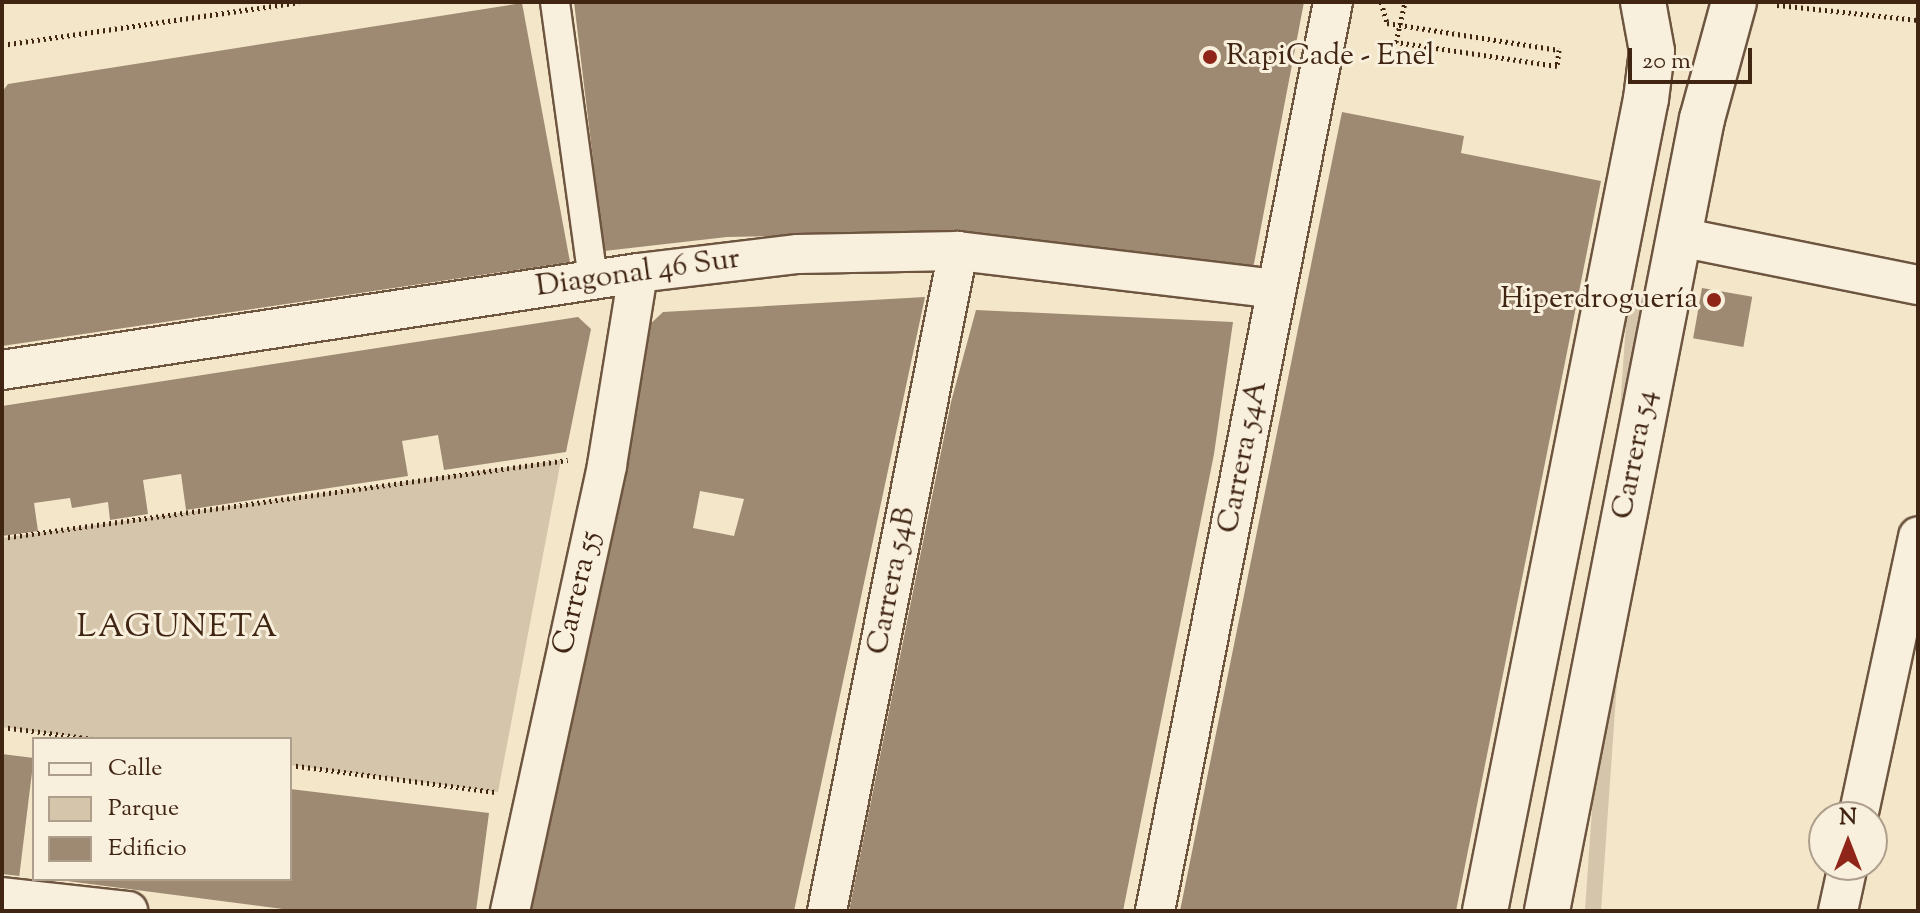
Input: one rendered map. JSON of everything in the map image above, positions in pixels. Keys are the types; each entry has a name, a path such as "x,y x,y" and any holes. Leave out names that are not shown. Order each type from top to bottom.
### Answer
{"street":[{"path":"555,2 593,280"},
{"name":"Carrera 54A","path":"1155,911 1333,2"},
{"name":"Carrera 54","path":"1485,911 1646,99 1652,51 1643,2"},
{"name":"Carrera 54","path":"1548,908 1715,62 1753,3"},
{"path":"1679,237 1918,285"},
{"name":"Diagonal 46 Sur","path":"2,370 638,273 798,254 958,251 1277,289"},
{"name":"Carrera 54B","path":"827,911 958,251"},
{"name":"Carrera 55","path":"510,911 607,465 638,273"},
{"path":"1861,801 1918,536"},
{"path":"1498,845 1548,908"},
{"path":"1838,911 1845,881"},
{"path":"2,897 128,911"}],"path":[{"path":"2,45 299,2"},
{"path":"1381,2 1387,23 1559,50 1557,66 1396,42 1405,2"},
{"path":"1753,3 1918,20"},
{"path":"2,538 561,460 607,465"},
{"path":"2,727 80,737"},
{"path":"292,765 533,797"}],"green space":[{"path":"1628,295 1644,296 1601,911 1585,911"},
{"path":"561,460 498,792 292,765 292,737 80,737 2,727 2,538"}],"building":[{"path":"574,2 1304,2 1252,274 976,237 905,233 727,237 604,251"},
{"path":"522,3 570,262 2,346 2,92 8,84"},
{"path":"1342,112 1464,136 1461,153 1601,181 1456,911 1180,911"},
{"path":"1702,288 1752,297 1743,347 1693,338"},
{"path":"925,297 794,911 530,911 646,328 663,312","holes":["700,491 744,499 734,536 693,528"]},
{"path":"976,310 1233,322 1214,454 1123,911 849,911 951,402"},
{"path":"578,317 591,329 566,452 444,470 438,435 402,441 408,476 186,510 181,474 143,480 148,514 110,520 108,502 72,508 70,498 34,503 38,531 2,536 2,406"},
{"path":"2,754 32,758 19,876 2,874"},
{"path":"292,789 489,813 476,911 298,911 67,881 292,881"}],"place":[{"name":"RapiCade - Enel","path":"1210,57"},
{"name":"Hiperdroguería","path":"1714,300"}],"district":[{"name":"LAGUNETA","path":"178,628"}]}
